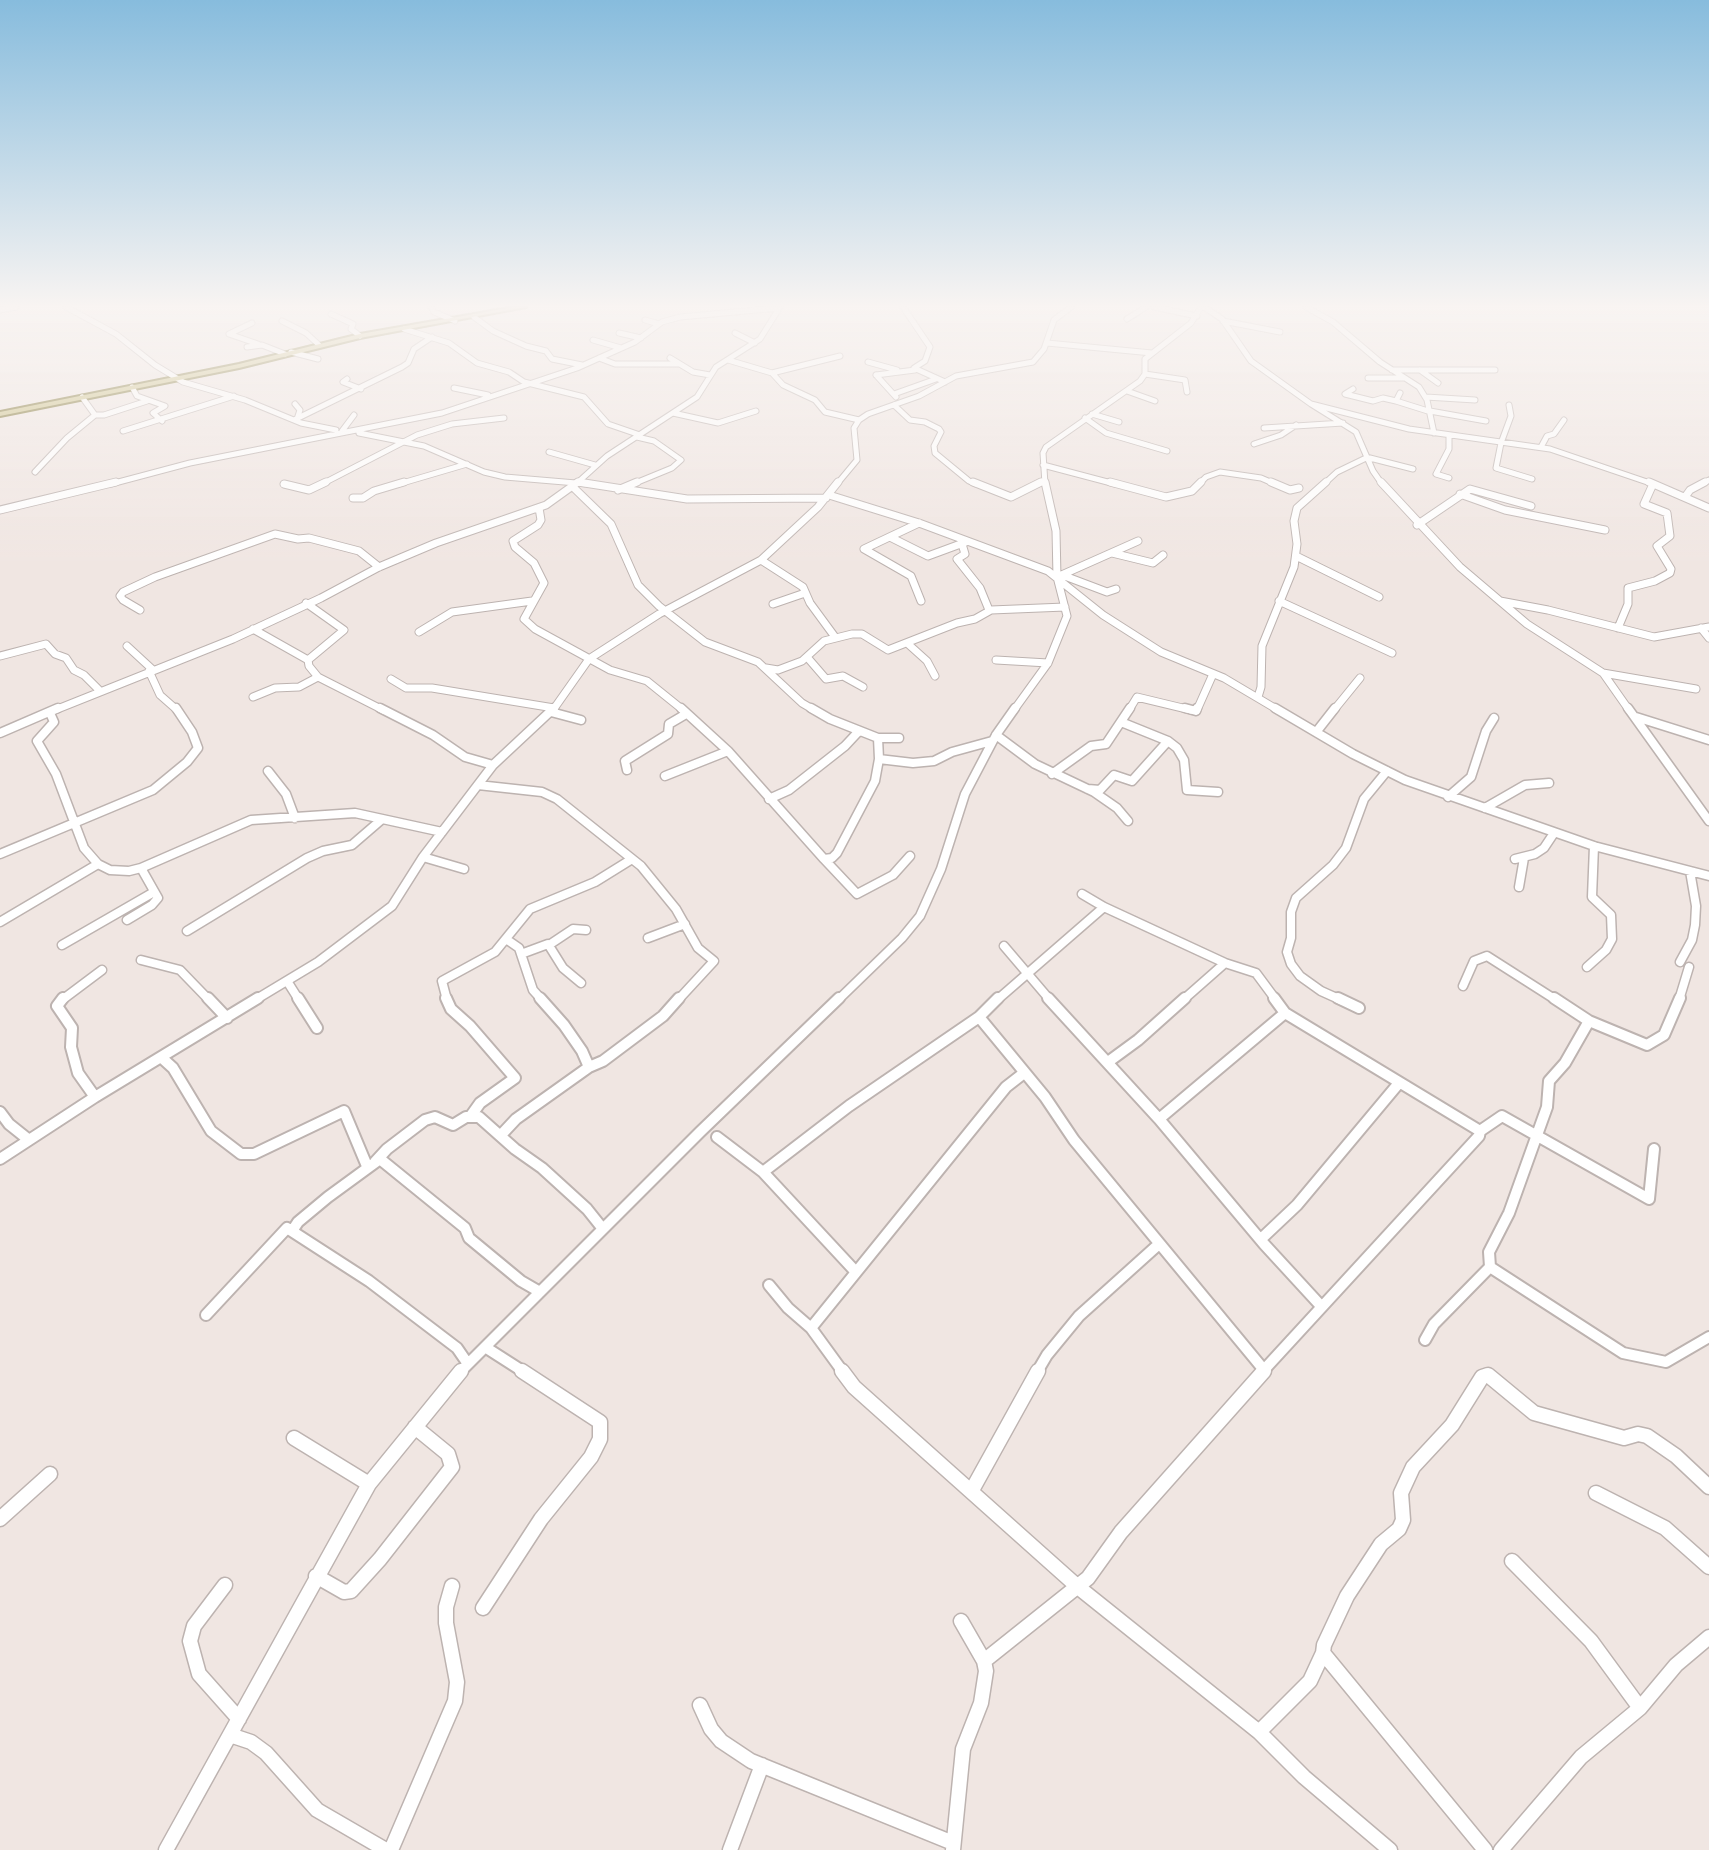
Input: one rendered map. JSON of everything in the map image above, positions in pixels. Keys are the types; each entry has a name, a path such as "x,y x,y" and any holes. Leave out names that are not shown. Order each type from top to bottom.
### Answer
{"main road":[{"path":"0,414 100,393"}],"street":[{"path":"135,393 147,401"},
{"path":"224,393 295,419 437,450 467,464 505,477 687,499 827,497 919,523 964,543 1107,592 1116,589"},
{"path":"295,419 351,393"},
{"path":"479,393 491,396"},
{"path":"0,510 190,463 313,436 447,411 499,393"},
{"path":"568,393 584,397 608,424 654,441 681,460 672,468 618,490"},
{"path":"0,733 253,629 379,567 436,543 538,508 574,484 595,465 700,393"},
{"path":"801,393 815,400 825,412 859,420"},
{"path":"0,1159 95,1097 287,981 362,932 392,906 423,856 493,765 553,710 589,659 667,610 761,560 827,497 857,460 854,428 859,420 926,393"},
{"path":"166,1850 369,1484 415,1427 468,1364 909,930 920,916 941,869 965,794 994,738 1048,663 1067,616 1059,576 1056,531 1044,481 1043,453 1046,447 1123,393"},
{"path":"1134,393 1155,400"},
{"path":"1296,393 1356,432 1366,458 1389,494 1417,525 1498,600 1527,624 1604,673 1636,717 1651,743 1709,821"},
{"path":"1346,393 1369,400 1383,398 1470,422 1486,421"},
{"path":"1395,401 1400,393"},
{"path":"1423,393 1434,433"},
{"path":"894,394 903,402"},
{"path":"123,431 162,421 234,396"},
{"path":"82,397 95,415"},
{"path":"1426,397 1474,400"},
{"path":"35,472 67,438 95,415 104,415 147,401 159,402 165,406 153,412 162,421"},
{"path":"295,404 300,410 295,419"},
{"path":"1311,404 1409,429 1541,447 1653,484 1708,507"},
{"path":"894,405 910,420 924,422 939,429 941,432 934,446 935,453 969,482 1011,497 1044,481"},
{"path":"1509,405 1511,416 1501,443 1496,468 1532,479"},
{"path":"447,411 452,424"},
{"path":"673,413 718,423 756,411"},
{"path":"345,431 354,414"},
{"path":"1089,416 1119,422"},
{"path":"1089,416 1106,433 1167,451"},
{"path":"284,484 309,490 359,467 404,442 452,424 504,418"},
{"path":"1541,447 1547,436 1554,434 1564,420"},
{"path":"1264,428 1296,425 1326,426 1343,423"},
{"path":"1254,444 1281,435 1296,425"},
{"path":"1449,435 1449,448 1436,474 1449,478"},
{"path":"549,452 595,465"},
{"path":"1258,697 1261,687 1262,646 1288,585 1296,556 1295,514 1310,494 1337,472 1366,458 1413,469"},
{"path":"353,498 363,498 374,491 467,464"},
{"path":"1043,465 1166,497 1192,491 1206,477 1220,472 1261,478 1290,490 1299,488"},
{"path":"1685,497 1690,490 1709,480"},
{"path":"1289,482 1310,494"},
{"path":"574,484 605,516 622,544 635,580 659,606 705,642 742,654 766,668 809,708 878,738 899,738"},
{"path":"1618,628 1628,604 1628,588 1665,578 1671,569 1657,546 1670,536 1667,513 1644,504 1653,484"},
{"path":"1417,525 1425,522 1460,494 1472,489 1499,499 1531,506"},
{"path":"1460,494 1505,510 1605,530"},
{"path":"538,508 541,520 538,525 513,541 515,547 534,563 543,578 544,585 524,615 527,623 610,670 654,686 728,751 857,894 893,875 910,856"},
{"path":"919,523 865,550 911,576 921,601"},
{"path":"140,610 123,600 120,596 123,592 155,577 275,534 298,539 309,538 359,551 379,567"},
{"path":"890,537 925,556 964,543"},
{"path":"1059,576 1138,541"},
{"path":"964,543 965,554 958,557 958,561 980,588 989,610"},
{"path":"1112,553 1153,563 1160,560 1163,555"},
{"path":"1296,556 1379,597"},
{"path":"761,560 793,579 806,593 835,638"},
{"path":"1059,576 1126,630 1161,652 1213,674 1258,697 1387,771 1448,796 1554,833 1594,846 1709,876"},
{"path":"772,604 806,593"},
{"path":"419,632 452,612 532,600"},
{"path":"1498,600 1654,637 1705,627 1709,638"},
{"path":"1280,601 1392,653"},
{"path":"306,603 344,630 308,660"},
{"path":"766,668 778,670 807,657 818,645 835,638 862,634 884,649 907,644 957,622 975,619 989,610 1065,607"},
{"path":"253,629 308,660"},
{"path":"0,656 46,644 55,654 66,658 74,670 84,675 100,691"},
{"path":"907,644 927,661 935,676"},
{"path":"0,854 153,790 188,762 198,748 190,729 172,703 160,695 151,670 127,646"},
{"path":"807,657 826,679 846,676 863,687"},
{"path":"308,660 309,666 318,677 433,735 465,757 493,765"},
{"path":"996,660 1048,663"},
{"path":"1604,673 1695,689"},
{"path":"1052,774 1091,746 1106,744 1137,697 1165,706 1196,711 1213,674"},
{"path":"253,696 275,688 299,687 318,677"},
{"path":"1317,731 1360,678"},
{"path":"391,680 406,687 496,697 553,710 581,720"},
{"path":"50,713 54,722 37,741 56,774 84,848 98,864 119,872 141,868 246,821 355,813 442,832"},
{"path":"627,770 625,761 668,734 669,723 686,714"},
{"path":"1636,717 1709,740"},
{"path":"1448,796 1471,777 1486,731 1494,718"},
{"path":"1121,722 1168,741 1177,748 1184,760 1187,790 1218,792"},
{"path":"769,799 789,790 846,746 859,731"},
{"path":"824,860 829,860 837,853 875,781 879,759 878,738"},
{"path":"879,759 913,763 934,761 952,752 994,738"},
{"path":"994,738 1052,774 1088,789 1117,808 1128,820"},
{"path":"1088,789 1100,790 1114,775 1132,781 1168,741"},
{"path":"665,776 728,751"},
{"path":"268,771 286,794 295,818"},
{"path":"1359,1008 1321,991 1300,976 1291,964 1287,952 1291,938 1291,912 1296,898 1320,874 1333,866 1341,855 1356,825 1364,798 1387,771"},
{"path":"1485,808 1525,785 1549,783"},
{"path":"478,785 550,794 632,859 659,886 698,948 714,962 709,970 685,990 663,1016 609,1057 589,1067 516,1119 501,1135"},
{"path":"187,931 307,858 323,851 352,845 381,820"},
{"path":"1519,887 1519,859 1544,849 1554,833"},
{"path":"1587,967 1606,951 1612,939 1611,915 1592,897 1594,846"},
{"path":"423,856 464,869"},
{"path":"470,1117 480,1103 514,1078 470,1026 451,1009 442,988 442,981 495,952 530,909 595,882 632,859"},
{"path":"0,922 37,898 98,864"},
{"path":"127,920 156,902 154,892 141,868"},
{"path":"1463,986 1474,961 1487,956 1589,1021 1647,1045 1664,1035 1681,996 1684,965 1695,925 1696,906 1690,871"},
{"path":"62,945 154,892"},
{"path":"1082,894 1104,907 1225,963 1256,973 1285,1013 1480,1131"},
{"path":"763,1172 849,1106 979,1017 1025,973 1104,907"},
{"path":"648,938 685,924"},
{"path":"521,954 549,945 573,929 586,930"},
{"path":"506,939 515,944 521,954 532,990 564,1025 582,1051 589,1067"},
{"path":"549,945 563,968 581,983"},
{"path":"1004,946 1025,973 1159,1119 1321,1306"},
{"path":"141,960 180,970 226,1018"},
{"path":"1108,1062 1225,963"},
{"path":"95,1097 78,1073 71,1047 72,1028 57,1006 63,998 102,970"},
{"path":"287,981 317,1028"},
{"path":"1159,1119 1285,1013"},
{"path":"979,1017 1045,1097 1074,1140 1264,1370"},
{"path":"1425,1340 1434,1324 1490,1267 1489,1252 1509,1213 1547,1107 1549,1081 1565,1063 1589,1021"},
{"path":"162,1058 173,1068 211,1131 241,1154 254,1154 344,1111 371,1164"},
{"path":"811,1328 1006,1087 1024,1072"},
{"path":"1261,1239 1297,1205 1400,1083"},
{"path":"0,1112 9,1124 29,1140"},
{"path":"984,1661 1088,1578 1121,1532 1321,1306 1479,1136 1480,1131 1502,1116 1649,1199 1653,1149"},
{"path":"292,1231 298,1222 425,1120 435,1118 453,1125 470,1117 479,1117 501,1135 587,1209 603,1229"},
{"path":"717,1137 763,1172 855,1271"},
{"path":"371,1164 380,1160 395,1170 465,1228 469,1238 521,1281 540,1292"},
{"path":"207,1315 287,1228 378,1288 457,1348 468,1364"},
{"path":"972,1490 1047,1355 1079,1316 1159,1244"},
{"path":"1490,1267 1623,1353 1666,1362 1709,1337"},
{"path":"769,1285 788,1308 811,1328 854,1387 1078,1587 1259,1732 1304,1777 1389,1850"},
{"path":"483,1608 541,1519 591,1457 600,1439 600,1422 485,1347"},
{"path":"1259,1732 1310,1681 1347,1596 1381,1545 1399,1529 1403,1520 1401,1493 1413,1467 1452,1425 1482,1377 1488,1375 1496,1379 1534,1413 1624,1438 1638,1434 1647,1436 1676,1456 1709,1488"},
{"path":"316,1576 344,1592 351,1591 380,1559 452,1467 448,1454 415,1427"},
{"path":"294,1438 369,1484"},
{"path":"0,1519 50,1474"},
{"path":"1596,1493 1665,1528 1709,1568"},
{"path":"1512,1561 1591,1641 1640,1708"},
{"path":"225,1585 194,1626 190,1641 199,1674 239,1719"},
{"path":"391,1850 455,1701 457,1682 446,1623 446,1607 452,1586"},
{"path":"700,1705 711,1729 721,1742 762,1765 953,1846 963,1749 986,1686 984,1661 961,1621"},
{"path":"1501,1850 1581,1757 1640,1708 1676,1665 1709,1637"},
{"path":"1323,1653 1485,1850"},
{"path":"230,1735 251,1742 266,1753 318,1810 386,1850"},
{"path":"730,1850 762,1765"}]}
